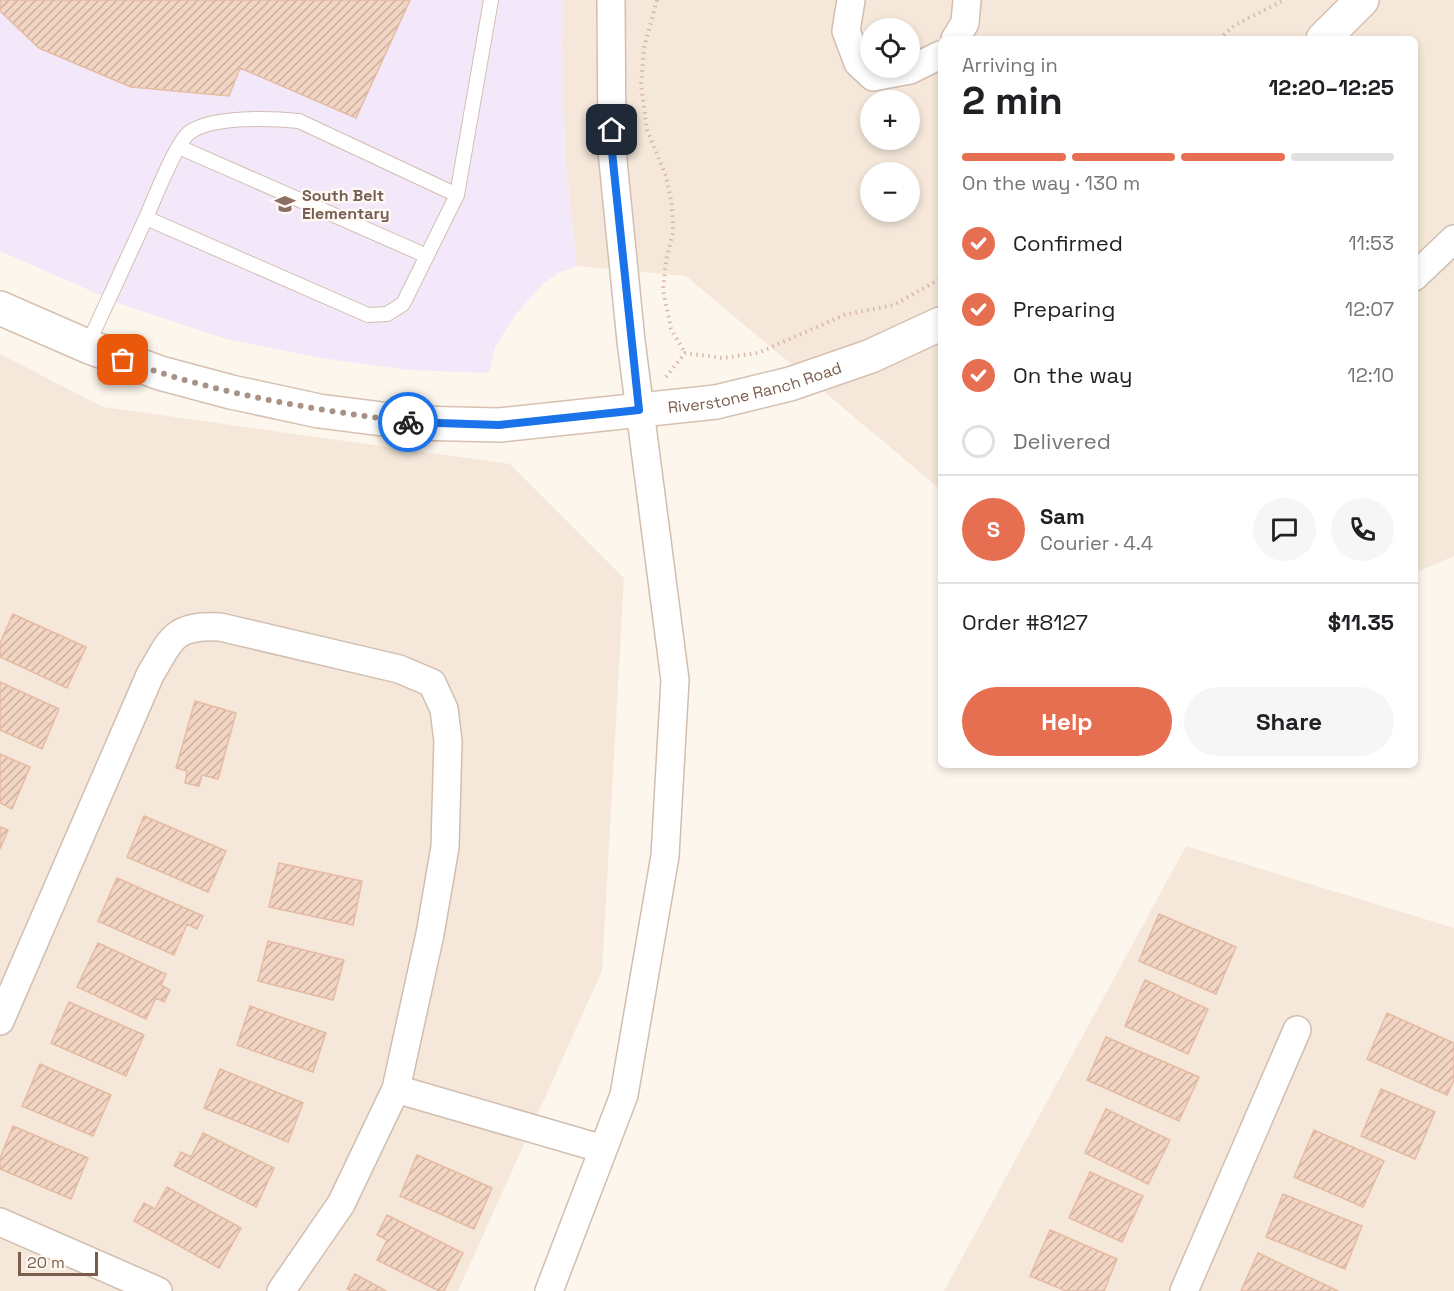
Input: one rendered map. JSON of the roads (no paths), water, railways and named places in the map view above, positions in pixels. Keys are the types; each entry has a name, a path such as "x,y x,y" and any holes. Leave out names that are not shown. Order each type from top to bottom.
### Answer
{"street":[{"path":"549,1291 624,1095 665,856 675,680 639,410 612,152 611,0"},
{"path":"851,0 846,31 858,63 873,77 910,70 938,56"},
{"path":"958,36 965,23 967,0"},
{"path":"1326,36 1362,0"},
{"path":"1418,273 1454,239"},
{"name":"Riverstone Ranch Road","path":"0,308 87,346 160,373 231,392 319,411 414,423 499,425 716,402 790,384 871,356 938,325"},
{"path":"0,1021 150,675 178,633 196,626 220,627 399,669 432,682 444,709 448,741 445,847 430,934 396,1089 341,1204 281,1291"},
{"path":"1184,1291 1297,1030"},
{"path":"396,1089 603,1149"},
{"path":"0,1222 158,1291"}],"lane":[{"path":"146,218 368,315 387,314 403,304 457,195 491,0"},
{"path":"87,346 179,147 189,132 213,123 273,118 299,122 457,195"},
{"path":"179,147 427,256"}],"place":[{"name":"South Belt Elementary","path":"285,204"}]}
